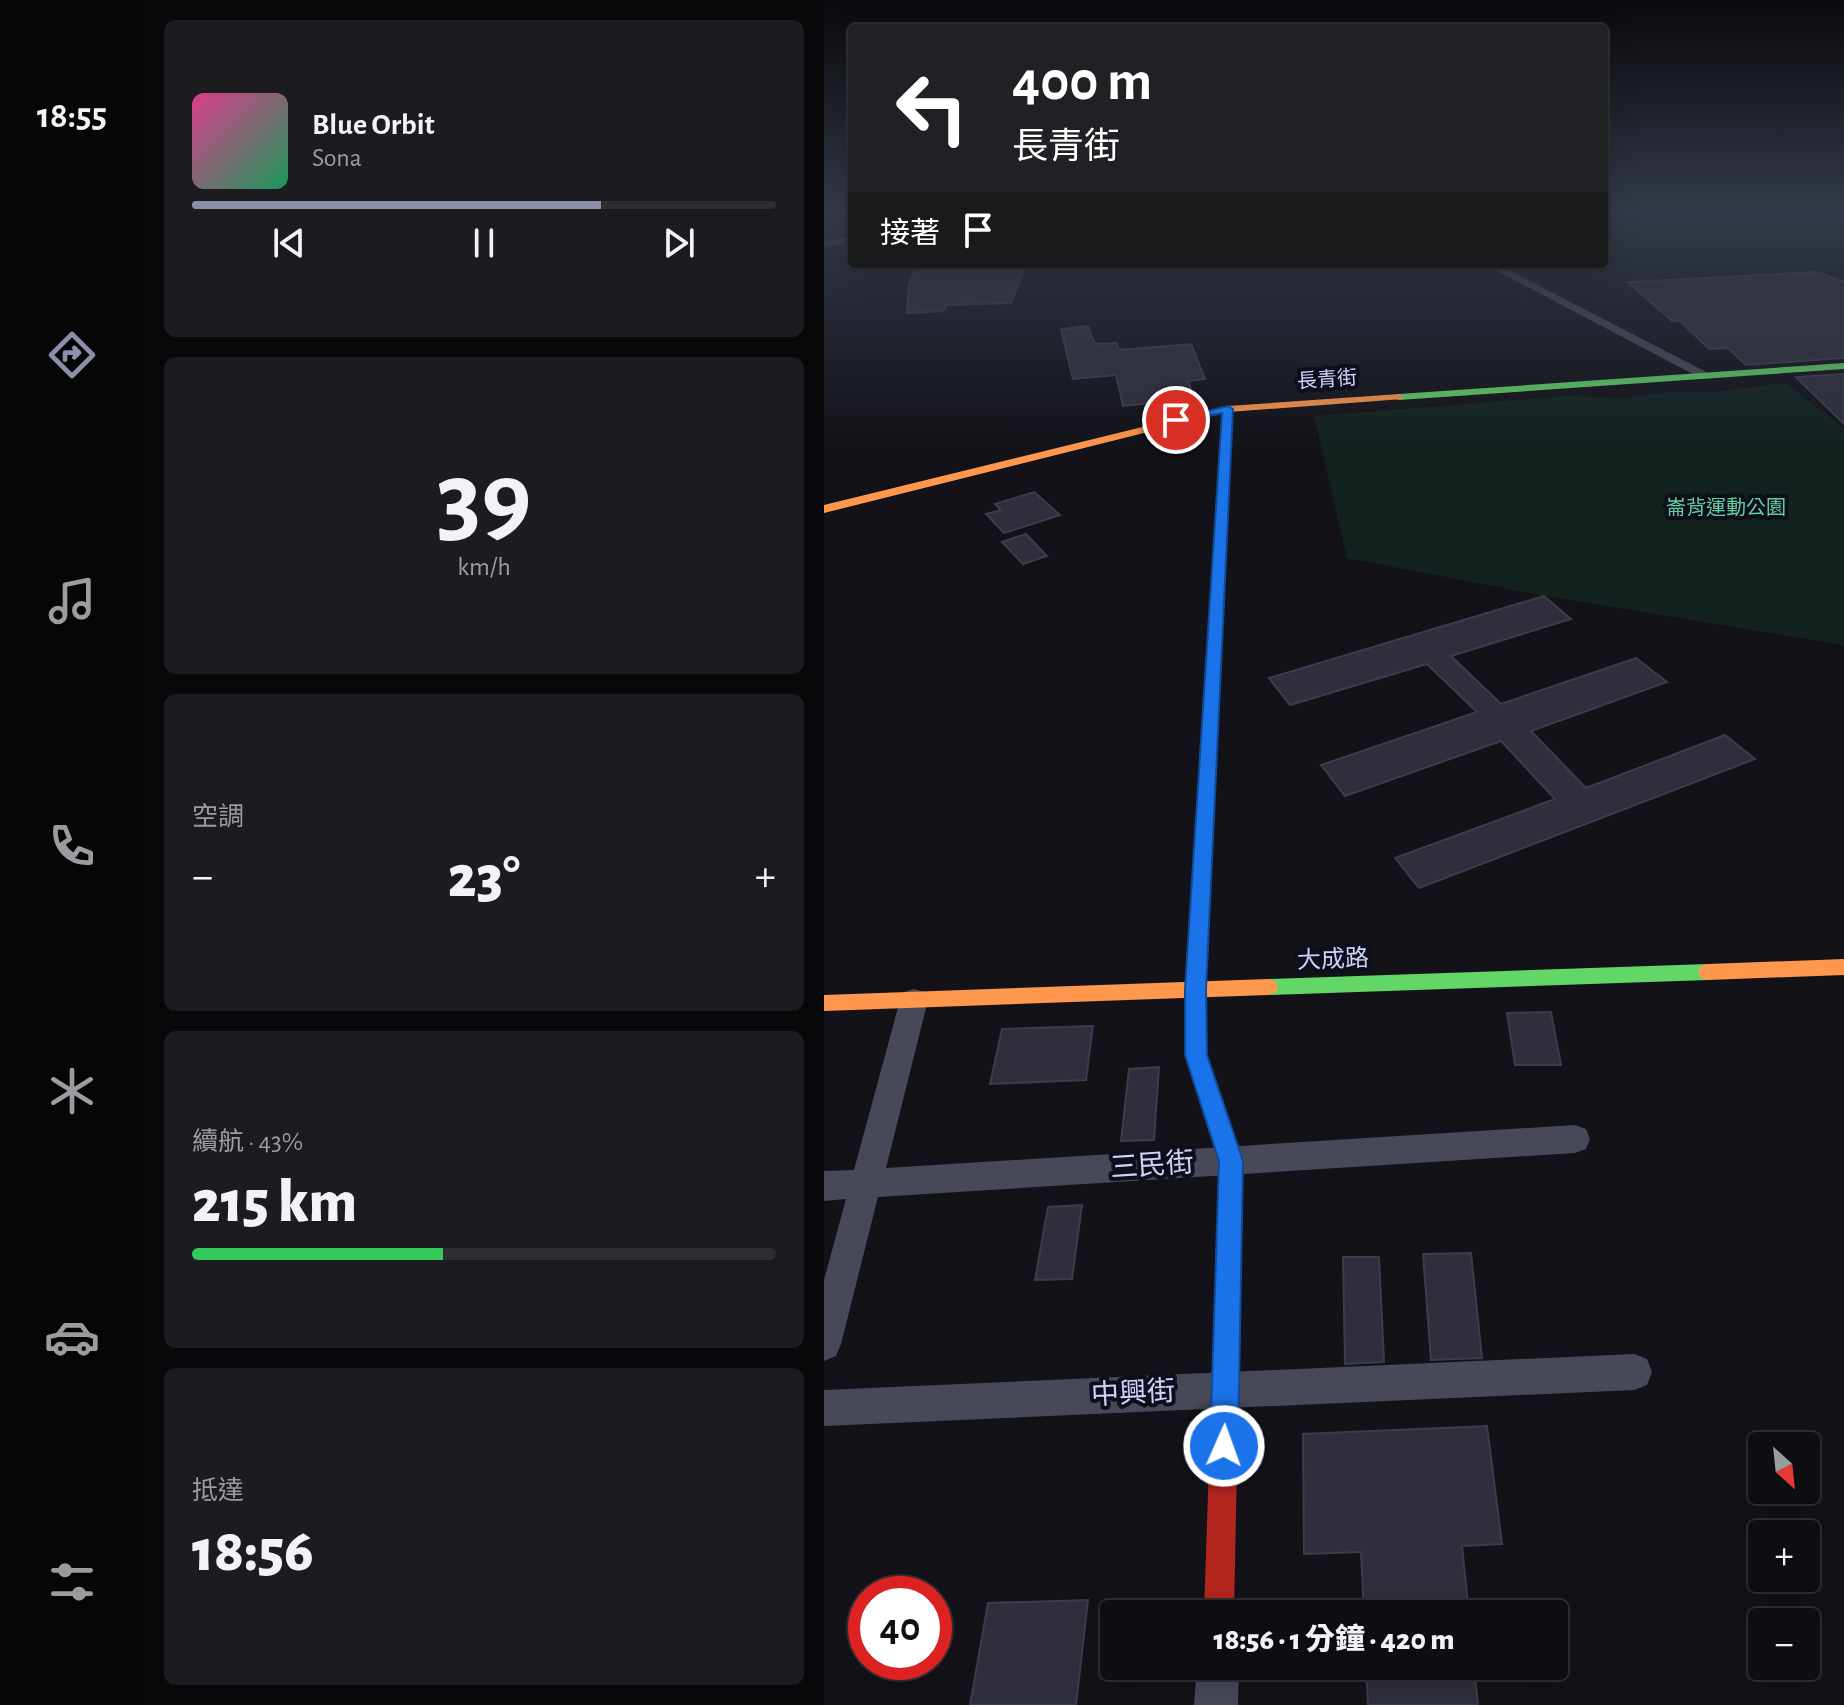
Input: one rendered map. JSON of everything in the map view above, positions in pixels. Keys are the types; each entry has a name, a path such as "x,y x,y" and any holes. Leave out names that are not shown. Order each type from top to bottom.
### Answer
{"street":[{"path":"1541,291 1707,376"},
{"name":"長青街","path":"824,509 1228,409 1844,366"},
{"path":"1219,1600 1231,1161 1196,1055 1195,989 1228,409"},
{"name":"大成路","path":"824,1003 1844,967"},
{"path":"824,1344 914,1000"},
{"name":"三民街","path":"824,1186 1575,1139"},
{"name":"中興街","path":"824,1408 1634,1372"},
{"path":"1216,1705 1217,1680"}],"green space":[{"name":"崙背運動公園","path":"1786,383 1844,428 1844,645 1544,596 1347,558 1314,416 1566,396 1626,398 1665,392 1712,392"}],"building":[{"path":"908,291 1016,291 1011,303 946,305 943,311 907,313"},
{"path":"1638,291 1844,291 1844,358 1746,365 1728,348 1709,349 1680,321 1672,321"},
{"path":"1088,326 1095,344 1116,343 1119,350 1191,344 1205,379 1188,381 1195,399 1123,406 1116,375 1073,379 1061,329"},
{"path":"1844,374 1844,424 1796,377"},
{"path":"1034,492 1060,515 1004,533 986,514 1001,510 995,504"},
{"path":"1026,534 1047,556 1023,564 1002,542"},
{"path":"1544,596 1571,619 1451,656 1501,704 1636,658 1667,682 1531,731 1586,788 1725,735 1755,759 1419,888 1395,858 1555,799 1501,741 1345,796 1321,765 1477,712 1427,664 1290,705 1269,678"},
{"path":"1551,1012 1561,1065 1515,1065 1507,1013"},
{"path":"1093,1026 1086,1080 990,1084 1002,1029"},
{"path":"1159,1067 1154,1140 1121,1141 1129,1069"},
{"path":"1082,1205 1072,1279 1035,1280 1048,1207"},
{"path":"1471,1253 1482,1358 1431,1360 1423,1254"},
{"path":"1343,1257 1379,1257 1384,1362 1345,1364"},
{"path":"1487,1426 1502,1544 1462,1546 1468,1600 1363,1600 1361,1552 1304,1554 1303,1434"},
{"path":"1088,1600 1076,1705 970,1705 988,1603"},
{"path":"1367,1680 1475,1680 1478,1705 1368,1705"}],"traffic: fast":[{"path":"1399,397 1844,366"},
{"path":"1196,967 1228,409"},
{"path":"1268,987 1708,972"}],"traffic: slow":[{"path":"824,509 1228,409 1399,397"},
{"path":"1708,972 1844,967"},
{"path":"824,1003 1268,987"}],"traffic: jam":[{"path":"1196,967 1196,1055 1231,1161 1219,1600"}],"route":[{"path":"1176,420 1228,409 1195,989 1196,1055 1231,1161 1224,1446"}]}
